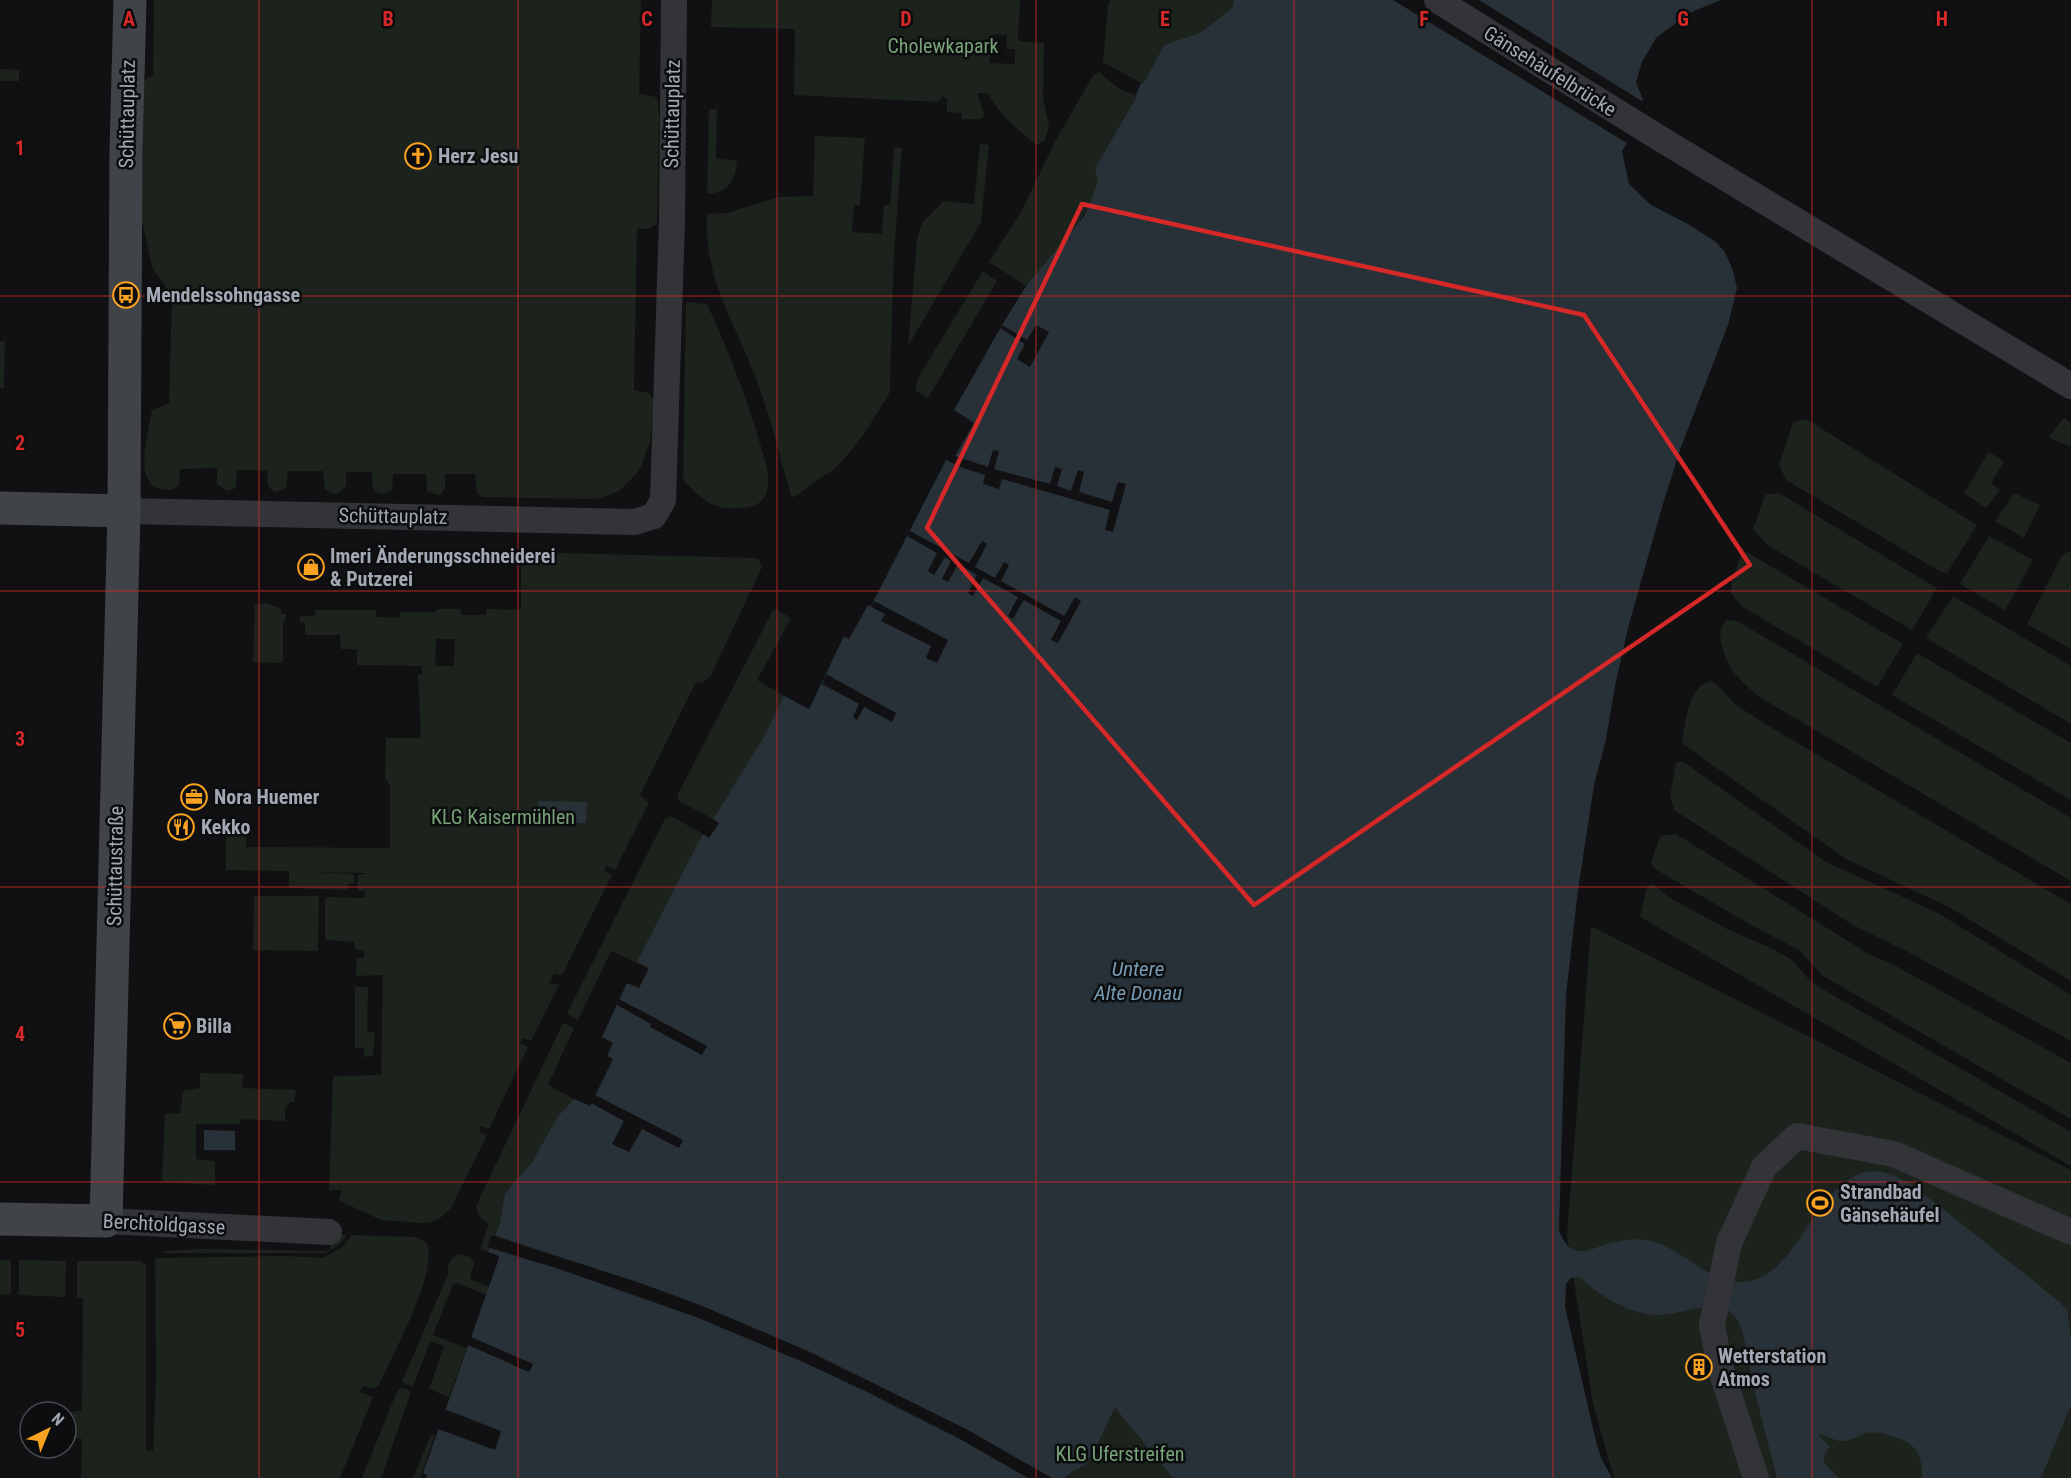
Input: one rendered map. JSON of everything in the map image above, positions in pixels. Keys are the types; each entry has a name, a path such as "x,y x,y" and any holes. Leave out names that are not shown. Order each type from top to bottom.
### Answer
{"street":[{"name":"Schüttauplatz","path":"130,0 126,150 124,511 634,522 654,516 663,500 672,219 674,0"},
{"name":"Gänsehäufelbrücke","path":"1437,0 1664,141 2071,386"},
{"path":"0,508 124,511"},
{"name":"Schüttaustraße","path":"106,1221 124,511"},
{"path":"1756,1478 1720,1367 1712,1325 1729,1243 1764,1167 1797,1136 1894,1154 2071,1232"},
{"name":"Berchtoldgasse","path":"0,1219 106,1221 329,1232"}],"highlighted area":[{"path":"1082,204 1584,315 1750,565 1254,905 927,528"}],"green space":[{"path":"154,0 641,0 639,94 656,97 659,116 657,222 651,228 637,229 634,390 649,393 654,401 650,442 641,466 619,491 600,498 589,499 483,497 477,493 475,474 445,474 445,489 440,495 427,492 426,474 393,474 392,490 382,494 373,489 372,472 346,472 346,486 337,494 325,489 323,471 288,471 286,488 277,492 269,486 267,470 237,470 236,488 227,491 217,484 217,468 180,469 179,485 172,490 158,488 150,482 144,460 152,410 169,403 172,296 152,267 142,221 143,84 147,78 153,76"},
{"name":"Cholewkapark","path":"712,0 1020,0 1018,41 1044,43 1043,98 1049,126 1045,140 1035,144 1003,114 988,93 977,93 985,116 981,119 961,119 962,113 947,112 947,99 943,96 938,102 794,95 795,29 711,27","holes":["993,34 1007,35 1006,49 1015,49 1015,64 989,63"]},
{"path":"1111,0 1234,0 1233,7 1201,32 1164,45 1143,84 1103,62 1108,4"},
{"path":"0,69 19,70 19,81 0,81"},
{"path":"1099,72 1118,88 1137,96 1095,168 1098,182 1088,207 1079,222 1026,286 989,262 1021,212 1057,138 1093,76"},
{"path":"709,109 717,109 716,159 737,160 735,174 730,184 721,191 707,194"},
{"path":"815,136 865,138 860,205 854,205 852,232 882,234 884,205 890,205 894,147 902,148 894,251 890,386 889,394 864,434 844,459 834,469 792,498 759,386 714,275 707,235 707,214 727,213 778,197 813,196"},
{"path":"980,144 989,145 981,222 908,346 917,240 922,223 944,201 974,204"},
{"path":"983,271 997,281 928,398 915,390 918,378"},
{"path":"686,302 707,304 735,370 753,421 766,462 768,487 762,500 751,506 724,508 716,506 696,493 683,480"},
{"path":"0,341 5,341 4,388 0,388"},
{"path":"2064,418 2071,423 2071,447 2048,437"},
{"path":"1806,419 1977,525 1947,573 1941,572 1786,480 1779,465 1793,422"},
{"path":"1989,452 2004,462 1991,483 2000,490 1986,508 1964,493"},
{"path":"1779,493 1937,588 1912,630 1767,545 1753,529 1765,495"},
{"path":"2014,493 2040,505 2024,538 1995,521"},
{"path":"1989,536 2033,560 2005,610 1960,584"},
{"path":"1743,550 1903,644 1877,687 1740,605 1731,593 1732,580"},
{"path":"2068,551 2071,552 2071,649 2027,624 2061,557"},
{"name":"KLG Kaisermühlen","path":"521,552 758,558 762,567 711,675 703,683 696,682 640,795 649,803 615,870 606,866 604,871 612,875 562,975 554,974 549,983 559,985 531,1041 523,1038 520,1043 528,1047 489,1129 481,1126 479,1132 487,1135 451,1208 432,1222 381,1220 340,1201 339,1196 343,1190 329,1190 333,1076 381,1075 383,975 356,976 357,958 364,957 364,951 355,949 354,942 325,940 325,897 365,898 365,891 357,891 358,875 369,873 311,872 354,874 354,883 348,884 348,890 289,888 289,871 226,870 226,836 246,836 246,847 390,848 390,786 385,778 386,738 421,738 418,674 423,674 421,666 357,665 357,649 341,649 340,635 305,635 305,623 300,622 300,616 315,616 315,610 376,610 377,617 399,618 400,612 436,612 437,609 461,609 462,615 486,615 486,609 521,610","holes":["436,639 455,639 454,666 435,666"]},
{"path":"1953,596 2071,666 2071,724 1926,638"},
{"path":"267,603 281,609 281,614 286,614 285,622 283,622 283,663 253,662 255,604"},
{"path":"773,610 791,618 757,680 809,710 748,763 713,819 681,802 678,794"},
{"path":"1727,620 1737,621 2071,818 2071,881 1761,698 1742,681 1728,663 1720,635 1722,626"},
{"path":"1917,653 2071,743 2071,800 1892,695"},
{"path":"1710,681 1736,705 1762,722 2071,904 2071,981 1947,906 1846,859 1684,745 1682,741 1689,706 1697,690"},
{"path":"1682,761 1826,862 1938,913 2071,995 2071,1041 1910,953 1853,925 1674,810 1670,796 1676,763"},
{"path":"671,816 703,834 699,841 661,974 611,951 578,1020 567,1013 665,819"},
{"path":"1676,834 1867,953 1894,965 2071,1063 2071,1119 1823,976 1799,950 1655,869 1651,863 1660,836"},
{"path":"1652,884 1670,898 1727,929 1792,960 1812,983 2071,1132 2071,1166 1640,917 1647,886"},
{"path":"254,896 319,896 318,951 253,950"},
{"name":"Strandbad Gänsehäufel","path":"1591,926 2071,1170 2071,1478 1614,1478 1593,1404 1567,1236"},
{"path":"355,987 368,987 367,1031 375,1032 373,1056 364,1057 364,1048 355,1048"},
{"path":"563,1023 574,1028 548,1085 574,1099 558,1116 532,1162 505,1193 500,1223 488,1252 480,1250 489,1224 479,1217 476,1206"},
{"path":"200,1073 243,1074 242,1088 296,1090 294,1102 290,1102 285,1109 285,1121 243,1119 238,1124 196,1124 196,1159 215,1161 215,1185 162,1182 165,1114 180,1113 185,1090 200,1087"},
{"path":"336,1235 347,1235 340,1244 325,1253 163,1253 163,1251 202,1249 326,1251 330,1248"},
{"path":"352,1235 416,1237 427,1243 429,1256 426,1273 412,1314 379,1385 374,1389 363,1386 360,1392 373,1397 340,1478 81,1478 82,1439 78,1439 78,1411 82,1411 83,1298 77,1298 77,1261 141,1261 146,1266 146,1450 153,1451 156,1378 155,1258 285,1256 323,1258 342,1247"},
{"path":"459,1254 470,1257 474,1263 470,1279 490,1287 487,1295 456,1283 453,1284 433,1335 466,1348 468,1345 449,1397 429,1389 444,1346 430,1341 413,1387 402,1382 448,1274 450,1262"},
{"path":"0,1260 11,1260 11,1295 0,1294"},
{"path":"19,1260 66,1261 65,1297 19,1295"},
{"path":"404,1388 411,1392 381,1478 362,1478 398,1389"},
{"name":"KLG Uferstreifen","path":"1115,1408 1173,1478 1065,1478 1088,1461"},
{"path":"431,1435 435,1435 420,1478 413,1478"}],"water":[{"name":"Untere Alte Donau","path":"1234,0 1721,0 1689,13 1656,38 1642,62 1636,82 1643,100 1629,140 1622,151 1629,184 1651,205 1716,242 1725,252 1737,288 1728,325 1681,447 1662,507 1628,628 1606,739 1594,785 1578,890 1566,995 1559,1230 1567,1245 1576,1251 1585,1251 1622,1241 1647,1240 1676,1252 1718,1277 1732,1281 1748,1281 1764,1276 1779,1264 1834,1192 1849,1179 1866,1172 1886,1173 1902,1179 2067,1309 2071,1337 2071,1405 2041,1478 1922,1478 1921,1461 1910,1444 1884,1434 1866,1433 1844,1441 1818,1435 1830,1447 1825,1453 1824,1463 1839,1478 1777,1478 1756,1397 1742,1329 1734,1316 1726,1309 1716,1306 1668,1314 1645,1314 1614,1302 1579,1277 1571,1278 1566,1284 1565,1307 1596,1441 1601,1458 1612,1478 1173,1478 1115,1408 1088,1461 1065,1478 426,1478 427,1475 423,1473 498,1261 499,1256 488,1252 500,1223 505,1193 532,1162 558,1116 574,1099 590,1106 613,1059 607,1056 613,1043 602,1037 627,983 639,988 649,968 637,962 699,841 703,834 709,838 719,823 713,819 764,737 784,696 809,709 844,636 849,639 868,605 871,606 949,454 955,456 974,423 954,410 1026,286 1084,216 1098,181 1095,168 1164,45 1201,32 1233,7"},
{"path":"538,801 587,802 586,823 538,822"},
{"path":"204,1130 235,1131 235,1150 204,1150"}],"pier":[{"path":"1393,0 1479,0 1645,103 1630,145"},
{"path":"1002,325 1027,340 1036,325 1049,332 1030,367 1017,359 1025,344 1000,328"},
{"path":"993,450 999,451 994,469 1050,484 1055,467 1062,469 1057,486 1071,491 1078,470 1084,472 1079,492 1112,502 1118,482 1126,484 1113,532 1105,530 1110,510 1002,479 999,489 983,484 985,475 946,460 949,454 988,467"},
{"path":"910,531 969,563 982,541 987,544 975,567 995,578 1004,562 1009,565 1001,581 1064,616 1075,597 1081,601 1058,643 1051,640 1061,621 1024,600 1013,619 1008,616 1018,597 983,578 973,596 968,593 977,575 958,564 948,582 942,579 951,561 945,557 934,575 928,571 937,553 907,536"},
{"path":"874,601 948,640 937,663 926,658 931,646 881,621 885,614 871,607"},
{"path":"826,674 896,713 892,722 864,707 857,720 853,717 859,704 822,684"},
{"path":"619,999 707,1046 702,1055 650,1027 651,1024 617,1005"},
{"path":"595,1095 683,1140 679,1148 642,1129 629,1152 612,1144 624,1121 591,1103"},
{"path":"492,1235 700,1305 808,1351 966,1429 1052,1478 1028,1478 960,1439 863,1390 696,1317 556,1268 487,1247"},
{"path":"471,1337 533,1364 529,1372 468,1345"},
{"path":"444,1409 501,1431 495,1450 438,1429"}],"place":[{"name":"Herz Jesu","path":"418,156"},
{"name":"Mendelssohngasse","path":"126,295"},
{"name":"Imeri Änderungsschneiderei & Putzerei","path":"311,567"},
{"name":"Nora Huemer","path":"194,797"},
{"name":"Kekko","path":"181,827"},
{"name":"Billa","path":"177,1026"},
{"name":"Strandbad Gänsehäufel","path":"1820,1203"},
{"name":"Wetterstation Atmos","path":"1699,1367"}]}
